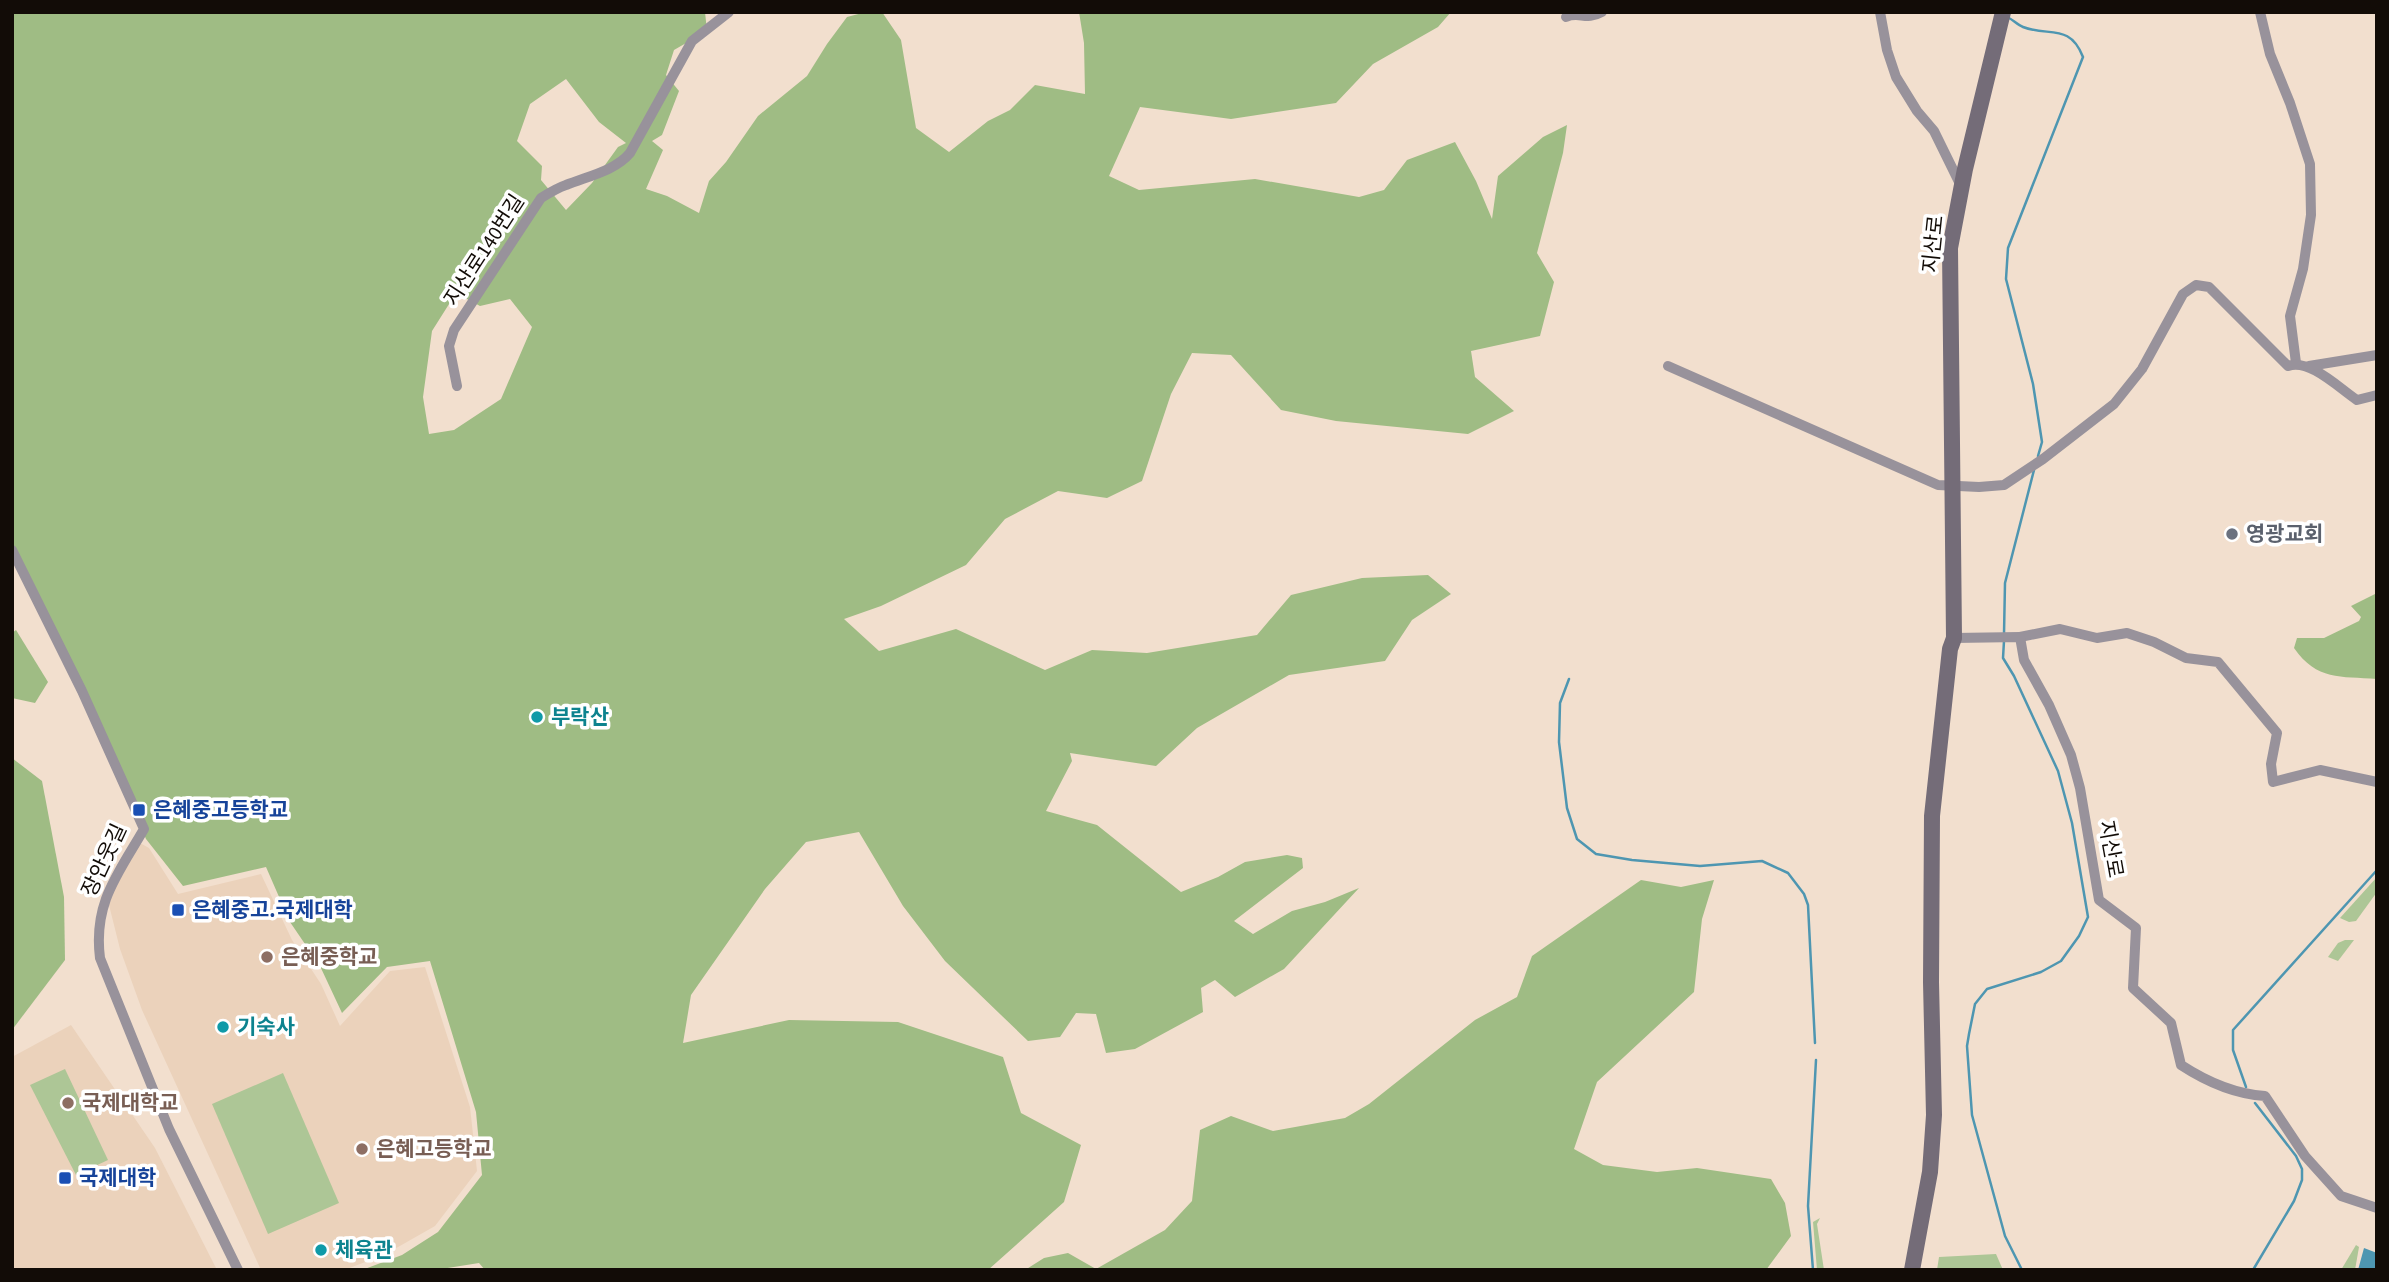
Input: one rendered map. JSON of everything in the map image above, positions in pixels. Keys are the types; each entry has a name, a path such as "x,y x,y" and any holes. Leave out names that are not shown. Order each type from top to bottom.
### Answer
{"main road":[{"name":"지산로","path":"1912,1270 1930,1172 1934,1115 1932,816 1950,649 1954,638 1950,247 2001,19"}],"street":[{"name":"지산로140번길","path":"457,386 449,345 454,330 541,198 624,161 631,153 692,41 729,12"},
{"path":"1566,17 1572,14 1591,18 1602,12"},
{"path":"1880,12 1887,50 1896,77 1917,111 1934,131 1962,189"},
{"path":"2260,12 2270,54 2310,164 2311,215 2303,270 2290,316 2296,363"},
{"path":"1668,366 1938,485 1979,487 2004,485 2043,460 2114,404 2142,369 2183,294 2196,285 2209,287 2288,366 2296,363 2308,366 2357,400 2377,396"},
{"path":"2308,366 2377,355"},
{"name":"장안웃길","path":"12,550 82,691 144,829 109,886 101,910 98,942 100,958 172,1137 238,1270"},
{"path":"1954,638 2015,637 2060,629 2098,638 2126,633 2154,642 2186,658 2218,662 2277,733 2272,764 2273,782 2320,770 2377,782"},
{"name":"지산로","path":"2015,637 2071,755 2080,788 2099,900 2136,928 2133,988 2171,1023 2181,1065 2205,1081 2246,1095 2265,1096 2305,1156 2341,1196 2377,1208"}],"shaded area":[{"path":"140,843 149,848 178,894 261,874 292,940 321,984 340,1026 390,971 425,967 470,1107 477,1171 435,1226 384,1255 344,1270 261,1270 142,1010 120,949 108,901"},
{"name":"국제대학교","path":"71,1025 155,1148 217,1270 12,1270 12,1057"}],"green space":[{"path":"12,12 705,12 707,31 674,50 666,75 679,91 662,135 652,141 663,150 646,189 667,196 699,213 709,181 726,162 758,116 807,76 847,17 866,12 882,12 901,40 916,128 949,152 988,121 1010,110 1035,85 1085,94 1084,43 1079,12 1451,12 1438,27 1373,64 1336,103 1231,119 1140,107 1109,176 1139,190 1255,179 1359,197 1384,190 1407,160 1455,142 1492,219 1498,176 1543,137 1567,125 1563,153 1537,253 1554,282 1540,336 1471,351 1475,377 1514,411 1468,434 1336,421 1281,410 1231,355 1192,353 1171,394 1142,481 1107,498 1058,491 1005,519 966,565 881,606 844,619 879,651 956,629 1045,670 1092,650 1147,653 1257,635 1291,595 1362,578 1428,575 1451,594 1412,620 1385,661 1289,675 1197,728 1156,766 1070,753 1072,761 1046,811 1097,825 1181,892 1218,877 1245,862 1287,855 1302,858 1303,868 1234,921 1253,934 1292,911 1325,902 1359,888 1284,969 1235,997 1215,980 1201,988 1203,1012 1135,1049 1106,1053 1096,1014 1076,1013 1060,1037 1028,1041 945,961 903,906 859,832 806,842 765,889 691,995 683,1043 789,1020 898,1022 1003,1057 1021,1113 1081,1145 1064,1202 988,1270 485,1270 479,1263 435,1270 362,1270 402,1255 438,1232 482,1175 476,1112 430,961 387,967 342,1013 320,966 290,922 266,867 183,886 146,839 82,693 12,555","holes":["566,79 599,122 626,143 618,147 592,183 566,210 541,180 542,166 517,141 530,104","456,293 480,306 510,299 532,327 501,399 454,430 429,434 423,397 432,331"]},
{"path":"2377,593 2377,679 2341,677 2321,672 2303,659 2294,648 2297,638 2324,638 2359,621 2361,617 2351,606"},
{"path":"16,630 48,682 35,703 12,698 12,633"},
{"path":"12,758 42,781 64,897 65,960 12,1030"},
{"path":"2377,877 2377,892 2356,921 2349,922 2340,918"},
{"path":"1641,880 1681,887 1714,880 1702,919 1694,992 1597,1082 1574,1149 1603,1165 1657,1172 1697,1168 1771,1179 1785,1203 1791,1236 1766,1270 1025,1270 1044,1258 1068,1253 1096,1269 1165,1230 1192,1201 1200,1130 1231,1116 1273,1131 1345,1118 1369,1104 1475,1020 1517,997 1532,956"},
{"path":"2354,940 2338,961 2328,957 2338,943"},
{"path":"65,1069 108,1160 76,1175 30,1085"},
{"path":"283,1073 339,1203 268,1234 212,1104"},
{"path":"1820,1218 1817,1224 1824,1270 1817,1270 1813,1222"},
{"path":"2356,1245 2359,1247 2355,1270 2341,1270"},
{"path":"1996,1254 2003,1270 1937,1270 1939,1257"}],"water":[{"path":"2364,1248 2377,1253 2377,1270 2358,1270"}],"waterway":[{"path":"2009,18 2023,27 2065,35 2078,46 2083,57 2008,248 2006,279 2033,384 2042,442 2038,456"},
{"path":"2004,634 2005,583 2034,470"},
{"path":"2004,641 2003,658 2058,771 2072,823 2088,917 2079,936 2061,961 2041,972 1987,989 1975,1004 1969,1034 1967,1046 1972,1115 2005,1236 2022,1270"},
{"path":"1569,679 1560,703 1559,742 1567,808 1577,839 1596,854 1632,860 1700,866 1762,861 1788,873 1804,894 1808,905 1815,1043"},
{"path":"2246,1087 2233,1050 2233,1030 2377,870"},
{"path":"1813,1270 1808,1206 1816,1060"},
{"path":"2253,1270 2294,1201 2302,1180 2302,1169 2296,1156 2255,1103"}],"place":[{"name":"영광교회","path":"2232,534"},
{"name":"부락산","path":"537,717"},
{"name":"은혜중고등학교","path":"139,810"},
{"name":"은혜중고.국제대학","path":"178,910"},
{"name":"은혜중학교","path":"267,957"},
{"name":"기숙사","path":"223,1027"},
{"name":"국제대학교","path":"68,1103"},
{"name":"은혜고등학교","path":"362,1149"},
{"name":"국제대학","path":"65,1178"},
{"name":"체육관","path":"321,1250"}]}
